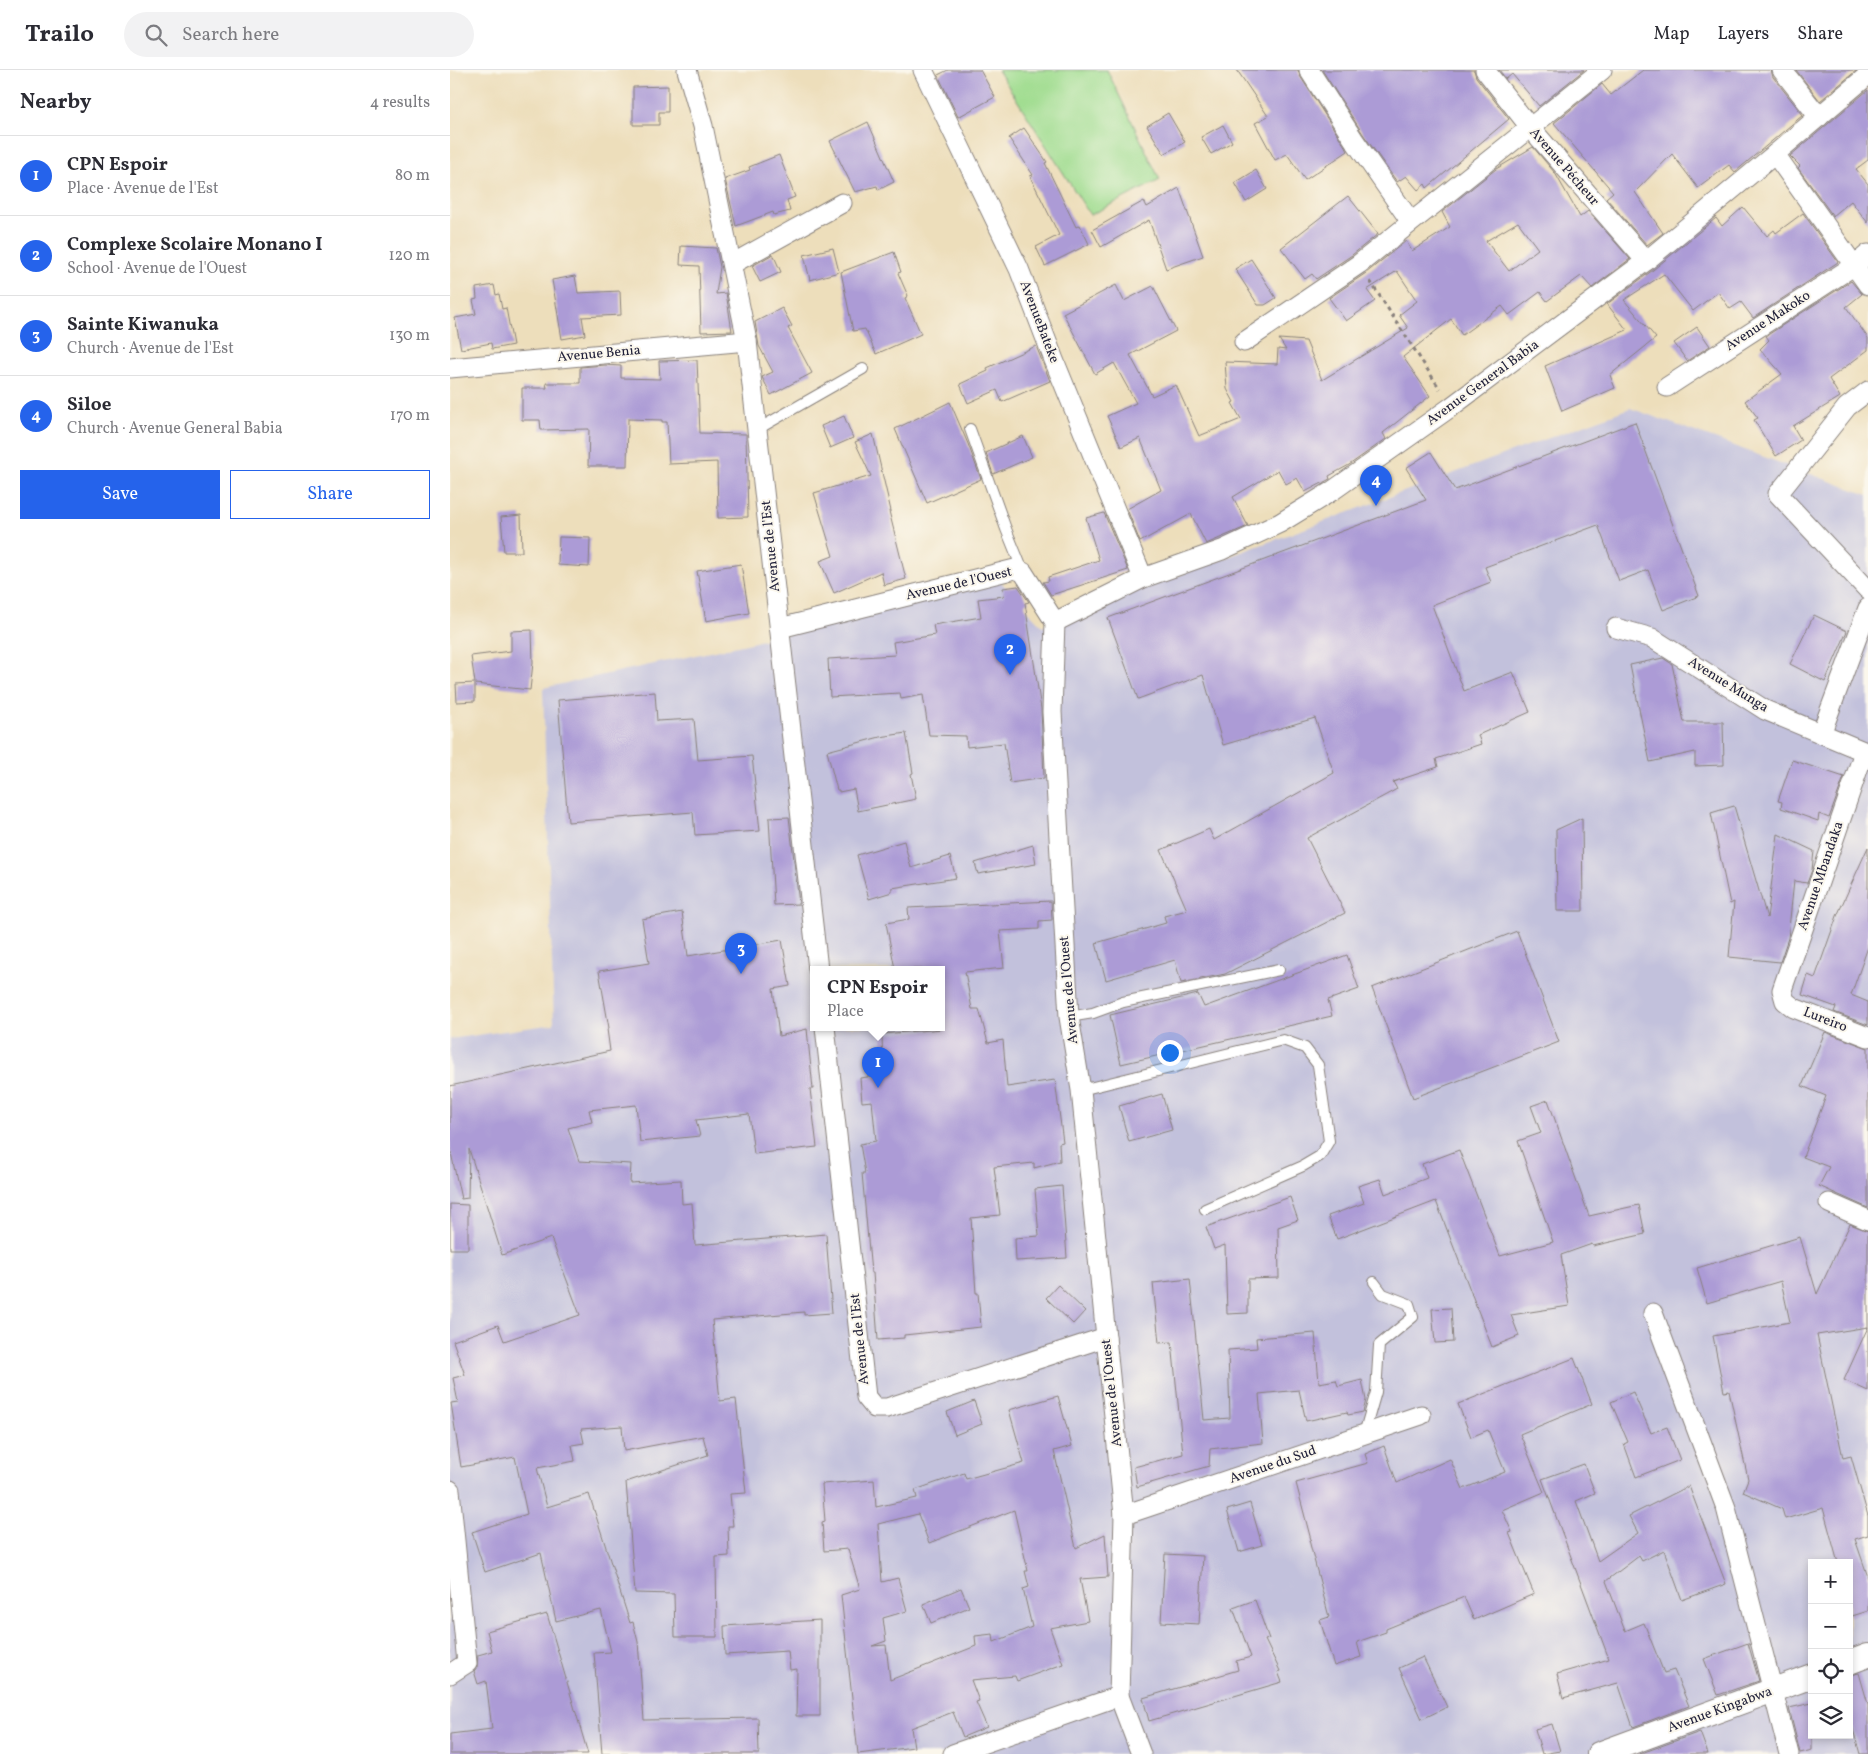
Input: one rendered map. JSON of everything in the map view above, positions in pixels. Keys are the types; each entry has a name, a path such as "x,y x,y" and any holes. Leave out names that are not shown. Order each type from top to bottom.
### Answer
{"street":[{"name":"Avenue de l'Est","path":"687,70 703,126 747,340 818,966"},
{"name":"AvenueBateke","path":"923,70 1019,269 1143,578"},
{"path":"1309,70 1354,140 1411,222"},
{"name":"Avenue Pécheur","path":"1485,70 1529,126 1646,261"},
{"path":"1244,342 1358,264 1529,126 1602,70"},
{"path":"1782,70 1819,117"},
{"name":"Avenue General Babia","path":"1055,622 1143,578 1222,550 1280,523 1332,491 1452,407 1646,261 1868,75"},
{"path":"1776,154 1861,259 1868,285"},
{"path":"732,264 842,203"},
{"name":"Avenue Makoko","path":"1667,387 1861,259"},
{"name":"Avenue Benia","path":"450,368 747,340"},
{"path":"1868,391 1846,407 1778,494 1868,590"},
{"name":"Avenue de l'Ouest","path":"780,628 1015,569 1023,572 1055,622 1052,712 1069,1017 1081,1090 1124,1515 1119,1696 1141,1754"},
{"path":"1821,734 1868,608"},
{"name":"Avenue Munga","path":"1616,628 1652,638 1765,710 1866,752"},
{"name":"Avenue Mbandaka","path":"1785,1001 1782,990 1866,752"},
{"name":"Lureiro","path":"1785,1001 1794,1008 1868,1037"},
{"name":"Avenue de l'Est","path":"825,1031 866,1397 874,1408 887,1408 1106,1337"},
{"path":"1829,1203 1868,1220"},
{"path":"1653,1313 1726,1508 1789,1754"},
{"name":"Avenue du Sud","path":"1124,1515 1421,1415"},
{"path":"450,1490 467,1663 450,1674"},
{"path":"1853,1661 1868,1655"},
{"name":"Avenue Kingabwa","path":"1599,1754 1808,1677"},
{"path":"953,1754 1119,1696"}],"lane":[{"path":"758,429 863,369"},
{"path":"970,429 1023,572"},
{"path":"1069,1017 1093,1013 1123,1002 1279,970"},
{"path":"1081,1090 1283,1040 1304,1048 1318,1064 1329,1141 1320,1156 1303,1166 1204,1209"},
{"path":"1364,1434 1376,1392 1379,1345 1413,1317 1409,1304 1383,1294 1374,1282"}],"path":[{"path":"1358,264 1452,407"}],"shaded area":[{"path":"1630,408 1868,495 1868,1754 450,1754 450,1039 554,1024 543,688 747,644 1000,581 1042,626"}],"green space":[{"path":"998,70 1107,70 1160,180 1090,215"}],"building":[{"path":"948,70 980,70 995,97 958,117 938,75"},
{"path":"1237,70 1298,70 1348,151 1305,180 1287,154 1275,160 1255,123 1268,116"},
{"path":"1322,70 1474,70 1476,77 1509,119 1427,188 1425,184 1418,190 1406,176 1397,182 1363,134"},
{"path":"1499,70 1584,70 1539,106 1512,74 1506,79"},
{"path":"1643,70 1771,70 1773,77 1803,115 1735,172 1729,165 1698,188 1672,154 1635,192 1663,233 1647,245 1606,198 1613,192 1554,123 1602,84 1611,95"},
{"path":"1796,70 1857,70 1820,101"},
{"path":"668,86 668,112 659,112 659,125 633,125 633,87"},
{"path":"1868,90 1868,160 1856,169 1868,184 1868,223 1851,201 1833,216 1798,168 1800,166 1790,156"},
{"path":"1168,113 1185,142 1164,154 1147,126"},
{"path":"868,122 894,182 878,190 877,186 855,192 830,141"},
{"path":"1223,125 1232,142 1211,154 1201,137"},
{"path":"1024,128 1047,162 1045,163 1076,227 1080,225 1089,244 1045,266 1036,247 1059,235 1030,176 1033,175 1009,138"},
{"path":"1533,147 1555,173 1580,217 1588,211 1630,259 1592,288 1581,276 1547,301 1540,292 1509,315 1502,306 1462,335 1451,319 1403,357 1430,396 1383,433 1386,439 1349,465 1329,476 1330,479 1305,492 1297,478 1286,484 1278,470 1233,497 1248,526 1206,544 1191,514 1140,542 1127,509 1161,490 1140,438 1121,447 1107,416 1136,403 1114,363 1095,374 1063,313 1116,285 1124,301 1153,286 1176,331 1130,355 1152,396 1176,385 1199,436 1241,419 1227,389 1225,362 1277,364 1278,349 1286,350 1279,339 1306,341 1322,380 1408,328 1399,315 1417,301 1397,271 1367,290 1375,301 1346,321 1329,298 1366,273 1406,241 1412,251 1450,227 1442,212 1496,169","holes":["1518,222 1538,249 1509,271 1486,241"]},
{"path":"779,155 795,197 787,200 790,211 774,215 773,212 736,226 725,179 750,170 749,167"},
{"path":"1256,170 1267,189 1246,202 1235,183"},
{"path":"1179,188 1203,256 1166,269 1149,220 1101,247 1092,230 1144,201 1147,207"},
{"path":"1348,196 1378,234 1352,255 1316,279 1312,274 1305,279 1281,248"},
{"path":"1743,207 1767,236 1774,230 1776,233 1803,213 1838,262 1753,318 1741,302 1730,309 1718,292 1693,311 1664,274 1624,300 1656,338 1610,375 1615,388 1562,411 1545,366 1627,330 1607,304 1653,270 1716,218 1722,226"},
{"path":"681,246 716,248 720,267 716,294 726,293 732,331 701,332 699,266 680,265"},
{"path":"833,248 839,272 810,280 804,255"},
{"path":"894,252 901,272 898,273 908,296 905,298 921,334 876,354 865,329 853,331 841,272"},
{"path":"773,254 781,272 760,282 752,266"},
{"path":"1251,259 1276,298 1265,305 1258,305 1235,269"},
{"path":"575,276 578,293 620,291 621,315 582,317 585,335 562,339 552,280"},
{"path":"1851,281 1862,294 1846,307 1868,338 1868,350 1829,379 1840,397 1793,426 1801,440 1776,456 1754,420 1758,418 1745,401 1782,374 1760,349 1769,340 1766,336"},
{"path":"494,285 496,295 499,294 502,309 506,308 513,345 492,349 491,343 461,349 455,318 476,314 473,300 477,299 476,288"},
{"path":"782,308 792,326 788,328 812,373 771,395 762,377 773,372 759,346 755,322"},
{"path":"1697,327 1710,346 1687,361 1674,343"},
{"path":"1036,346 1050,381 1002,402 997,390 968,403 960,384 988,371 987,368"},
{"path":"697,360 700,433 746,434 748,517 718,518 717,462 669,464 667,422 662,422 662,420 628,419 627,466 588,466 589,429 541,430 540,420 522,420 522,388 547,388 546,383 580,383 580,367 621,366 621,378 660,379 659,361"},
{"path":"950,402 981,479 927,503 895,429"},
{"path":"844,416 853,438 830,448 821,426"},
{"path":"1635,422 1699,596 1663,610 1648,570 1619,581 1598,525 1485,567 1491,582 1432,605 1464,691 1513,672 1530,712 1478,735 1481,744 1436,759 1438,767 1393,782 1397,789 1307,838 1345,913 1225,974 1181,983 1175,960 1106,980 1096,943 1166,923 1164,916 1187,910 1161,850 1209,829 1214,840 1334,773 1315,718 1223,745 1203,675 1138,699 1108,618 1426,500 1406,468 1431,452 1455,490"},
{"path":"873,434 906,579 884,585 881,572 834,593 820,561 833,556 814,493 871,476 855,442"},
{"path":"1023,436 1032,457 993,474 986,453"},
{"path":"1104,513 1128,570 1051,595 1043,582 1049,581 1048,577 1099,560 1086,518"},
{"path":"521,515 522,552 504,552 501,517"},
{"path":"559,537 590,538 589,567 558,565"},
{"path":"741,564 749,613 706,621 697,571"},
{"path":"1018,586 1029,602 1025,603 1041,709 1044,778 1010,783 1004,743 967,747 966,736 929,735 923,695 901,699 900,693 830,697 828,659 895,655 893,642 935,635 933,625 981,617 978,599 1004,596 1003,588"},
{"path":"1814,615 1847,631 1825,682 1790,664"},
{"path":"532,630 533,663 530,690 475,684 475,701 457,702 456,684 475,683 471,656 511,651 511,631"},
{"path":"1663,658 1672,664 1684,722 1723,722 1724,765 1695,766 1695,752 1650,762 1630,665"},
{"path":"655,692 657,721 694,719 698,760 752,756 760,831 695,835 693,812 568,822 558,700"},
{"path":"906,733 916,799 858,811 854,789 839,792 837,790 827,751 880,737"},
{"path":"1792,760 1844,777 1829,818 1819,814 1818,821 1781,808 1782,802 1778,801"},
{"path":"1734,806 1767,918 1778,834 1814,851 1812,870 1807,883 1794,881 1788,938 1780,962 1729,957 1734,902 1730,904 1711,813"},
{"path":"789,817 799,904 774,905 769,818"},
{"path":"1582,818 1583,911 1557,911 1556,830"},
{"path":"904,841 911,868 950,856 956,878 892,888 892,892 869,899 857,855"},
{"path":"1033,845 1036,864 978,874 975,863"},
{"path":"1868,847 1868,947 1851,995 1868,1002 1868,1025 1834,1012 1836,1007 1802,995 1808,975 1815,978 1837,916"},
{"path":"1051,901 1052,920 1039,921 1039,929 1000,931 1004,968 965,972 972,1009 979,1009 988,1043 1003,1040 1007,1087 1055,1080 1063,1142 1059,1143 1060,1161 1034,1168 1034,1163 994,1167 1000,1215 971,1218 976,1293 978,1293 981,1327 904,1335 904,1338 878,1340 862,1173 865,1173 860,1144 876,1141 872,1101 862,1102 860,1078 883,1075 882,1034 945,1031 945,966 894,966 886,923 909,919 908,908"},
{"path":"682,912 688,956 782,940 790,986 773,989 779,1036 807,1029 813,1089 810,1089 817,1147 754,1154 749,1114 696,1120 700,1136 640,1142 636,1105 589,1110 592,1122 568,1128 579,1161 631,1164 630,1183 681,1180 682,1204 692,1203 695,1245 826,1234 832,1313 804,1315 804,1312 712,1320 720,1401 736,1399 746,1493 730,1494 733,1526 728,1526 729,1556 716,1557 717,1637 675,1637 674,1594 635,1593 626,1482 708,1455 703,1436 624,1451 622,1426 581,1429 584,1443 572,1445 575,1461 537,1468 547,1507 589,1494 630,1623 633,1622 638,1642 644,1720 758,1718 759,1754 602,1754 594,1653 611,1652 601,1610 556,1621 541,1553 485,1572 472,1532 527,1514 515,1457 461,1467 451,1403 458,1402 453,1378 465,1375 453,1341 498,1325 504,1341 580,1315 551,1238 502,1255 469,1149 468,1198 461,1199 450,1148 450,1086 610,1051 607,1029 609,1028 599,971 649,963 642,919"},
{"path":"1517,931 1559,1042 1413,1098 1372,988"},
{"path":"1347,955 1359,989 1328,1000 1332,1016 1121,1064 1110,1015 1198,994 1204,1007"},
{"path":"1825,1032 1868,1048 1868,1208 1819,1186 1829,1167 1803,1157 1826,1096 1802,1086"},
{"path":"1162,1094 1172,1130 1129,1142 1119,1106"},
{"path":"1548,1100 1589,1216 1639,1205 1645,1234 1593,1246 1592,1244 1561,1255 1569,1306 1511,1315 1519,1336 1492,1347 1436,1201 1337,1239 1328,1216 1364,1203 1358,1186 1380,1179 1385,1194 1427,1178 1422,1164 1459,1150 1500,1256 1553,1242 1518,1141 1541,1133 1531,1106"},
{"path":"1062,1186 1067,1258 1016,1261 1015,1238 1039,1236 1035,1189"},
{"path":"1290,1197 1298,1220 1278,1227 1279,1278 1248,1279 1248,1313 1227,1314 1225,1245 1214,1249 1206,1227"},
{"path":"450,1204 468,1205 468,1249 450,1249"},
{"path":"1850,1224 1868,1231 1868,1327 1817,1335 1843,1458 1851,1456 1868,1516 1868,1535 1855,1539 1868,1577 1868,1611 1853,1616 1853,1559 1837,1559 1823,1508 1785,1519 1782,1509 1743,1492 1748,1479 1729,1391 1724,1392 1713,1336 1790,1322 1781,1281 1707,1303 1697,1268 1800,1237 1817,1294"},
{"path":"1190,1279 1204,1420 1230,1418 1228,1350 1257,1348 1256,1338 1315,1333 1319,1383 1336,1380 1338,1386 1362,1380 1366,1400 1363,1412 1348,1415 1347,1412 1306,1421 1299,1390 1259,1394 1263,1443 1210,1449 1209,1466 1137,1487 1134,1467 1183,1454 1172,1342 1159,1343 1153,1283"},
{"path":"1058,1285 1085,1311 1073,1324 1046,1298"},
{"path":"1451,1308 1453,1342 1435,1343 1432,1309"},
{"path":"1868,1327 1868,1391 1844,1380"},
{"path":"1574,1358 1592,1404 1520,1434 1544,1492 1502,1510 1512,1532 1509,1533 1534,1594 1474,1620 1464,1597 1386,1629 1386,1632 1357,1642 1361,1657 1334,1666 1320,1620 1329,1617 1296,1483 1368,1463 1365,1454 1384,1446 1397,1483 1450,1459 1463,1489 1505,1472 1488,1430 1471,1437 1458,1404"},
{"path":"1633,1392 1651,1433 1667,1427 1680,1460 1636,1477 1624,1444 1628,1442 1611,1402"},
{"path":"1058,1396 1072,1446 1054,1451 1076,1548 1105,1534 1108,1577 1080,1579 1088,1621 1050,1628 1063,1664 1017,1681 1015,1676 971,1680 979,1701 976,1702 987,1727 963,1737 953,1712 911,1728 914,1747 858,1754 841,1595 860,1589 848,1549 824,1551 822,1522 825,1521 822,1484 874,1480 876,1507 917,1498 915,1490 964,1473 966,1479 1024,1463 1009,1410","holes":["1014,1510 1028,1571 1025,1571 1029,1587 1023,1589 1032,1627 994,1642 993,1634 975,1636 976,1646 890,1680 886,1645 872,1646 886,1641 883,1618 907,1611 898,1578 882,1582 878,1524 918,1514 929,1543"]},
{"path":"974,1401 982,1424 955,1435 947,1412"},
{"path":"1584,1464 1595,1493 1576,1501 1598,1561 1638,1533 1629,1516 1689,1486 1726,1584 1682,1600 1664,1550 1642,1561 1639,1556 1606,1581 1625,1631 1644,1623 1664,1673 1674,1670 1689,1706 1633,1727 1618,1683 1563,1698 1557,1674 1609,1659 1542,1479"},
{"path":"1250,1503 1262,1545 1239,1552 1227,1510"},
{"path":"1165,1554 1203,1556 1199,1624 1161,1622"},
{"path":"961,1588 969,1607 931,1623 923,1604"},
{"path":"1255,1600 1269,1639 1265,1640 1280,1671 1278,1672 1282,1682 1149,1721 1143,1698 1238,1670 1236,1661 1251,1657 1233,1608"},
{"path":"547,1614 588,1754 450,1754 450,1734 492,1729 486,1681 478,1684 474,1671 477,1667 478,1655 492,1651 487,1631"},
{"path":"820,1620 820,1716 796,1716 797,1669 790,1670 788,1651 725,1655 724,1626"},
{"path":"1748,1643 1759,1681 1718,1695 1704,1659"},
{"path":"1423,1657 1447,1707 1422,1719 1399,1668"},
{"path":"1859,1673 1868,1704 1868,1754 1860,1754 1853,1729 1853,1674"},
{"path":"1808,1704 1808,1739 1812,1739 1812,1750 1800,1753 1789,1708"},
{"path":"1552,1724 1560,1751 1542,1754 1535,1729"},
{"path":"1700,1732 1708,1754 1639,1754"}],"place":[{"name":"Siloe","path":"1376,506"},
{"name":"Complexe Scolaire Monano I","path":"1010,675"},
{"name":"Sainte Kiwanuka","path":"741,974"},
{"name":"CPN Espoir","path":"878,1088"}]}
